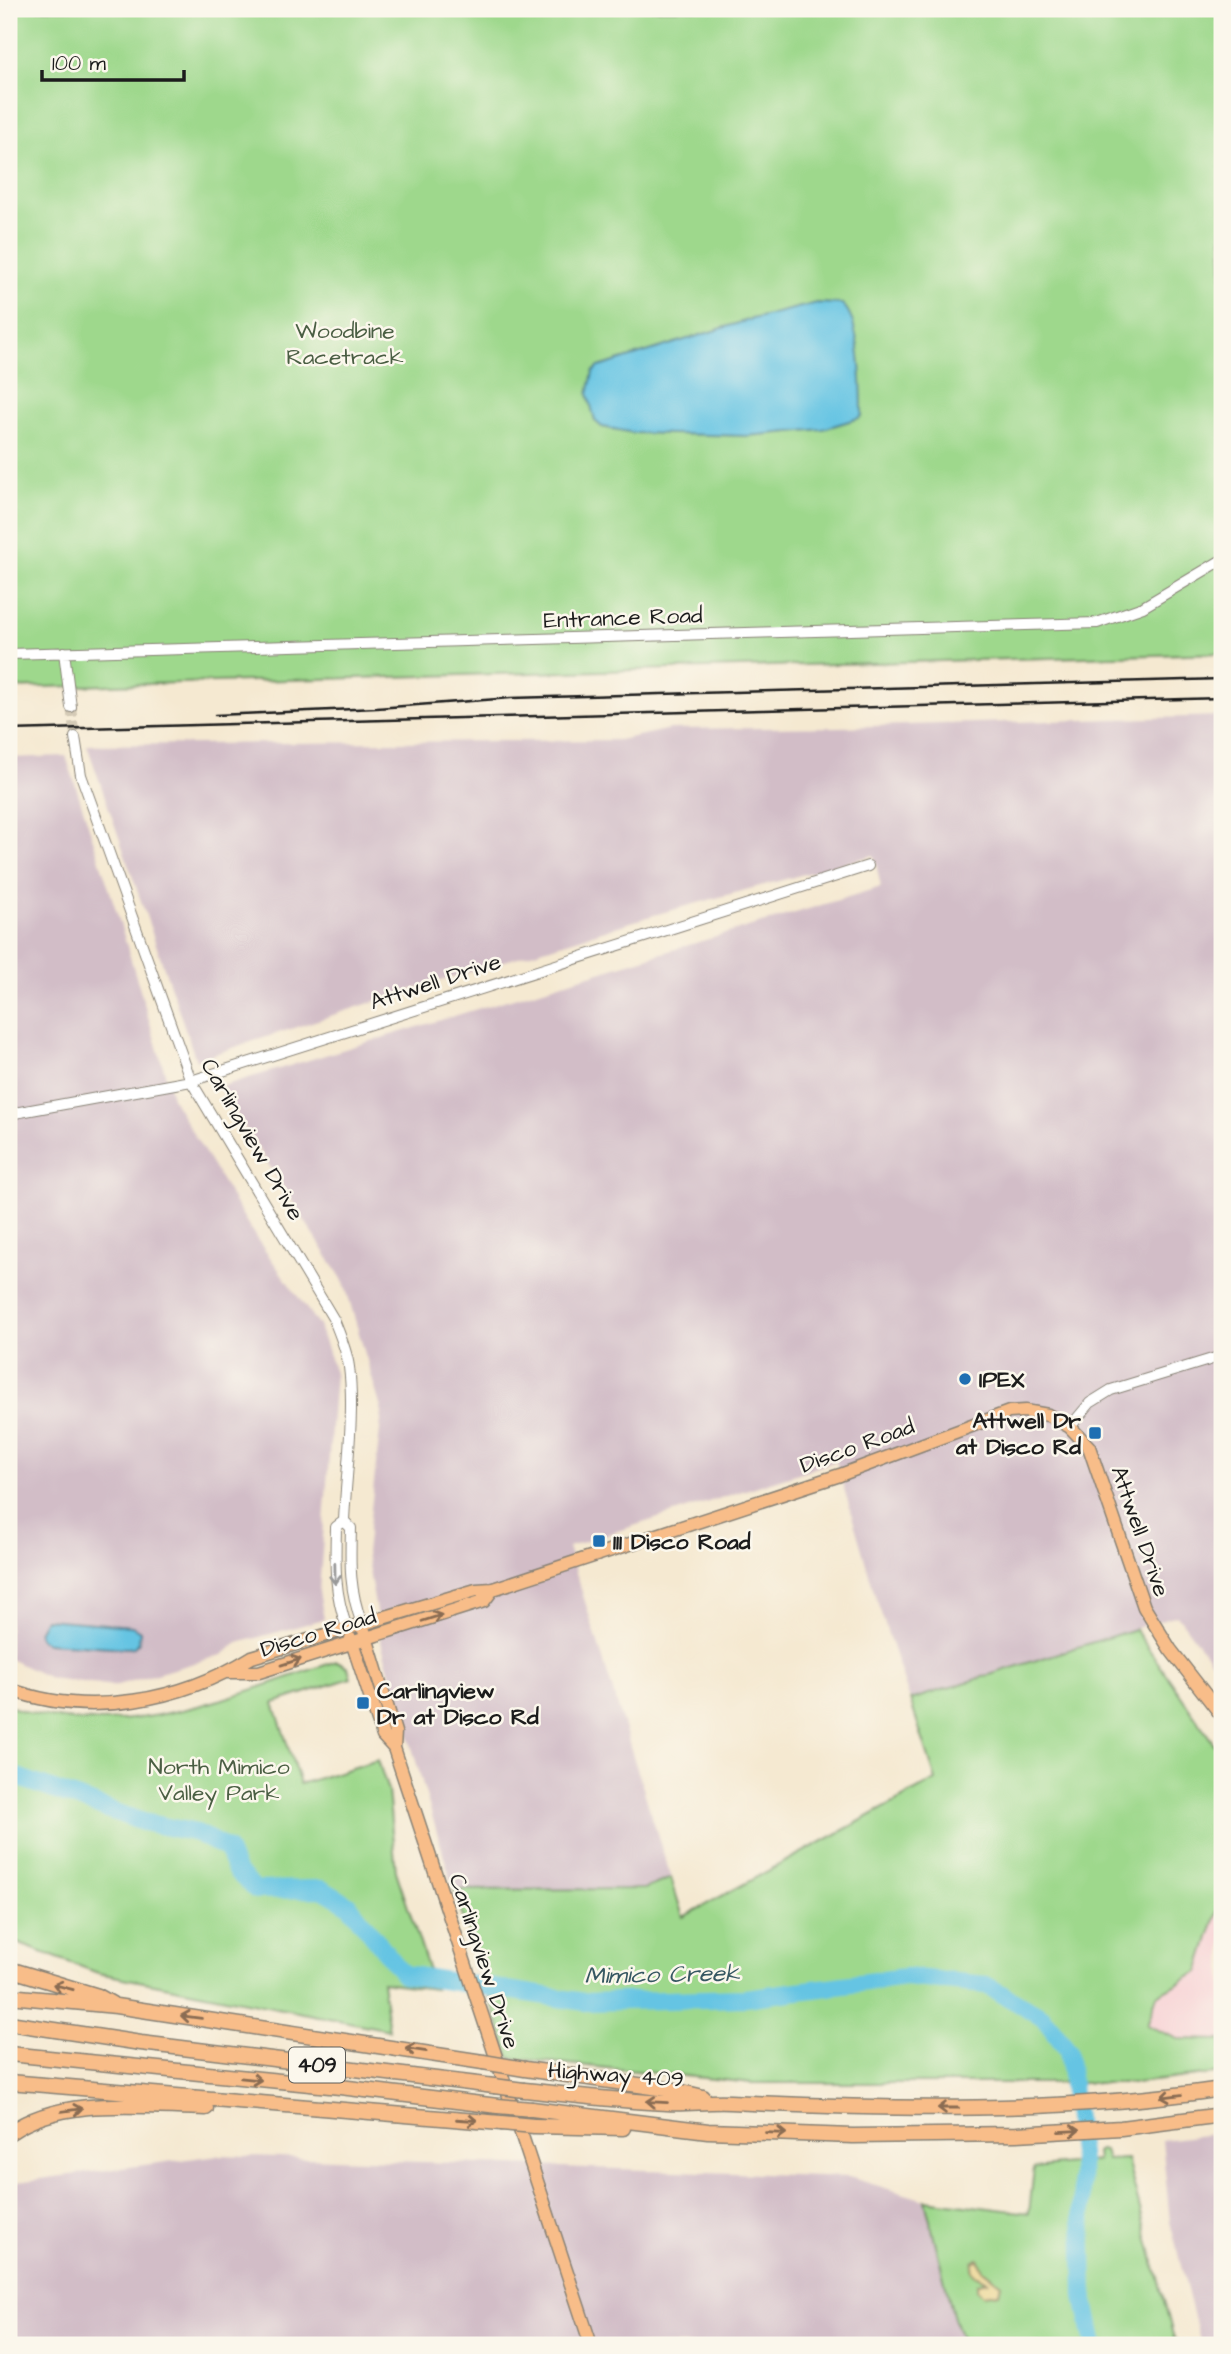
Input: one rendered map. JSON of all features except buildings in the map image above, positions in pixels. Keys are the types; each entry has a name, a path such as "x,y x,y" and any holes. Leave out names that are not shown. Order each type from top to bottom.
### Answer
{"highway":[{"path":"9,1969 98,1996 116,2006"},
{"path":"9,1996 116,2006 674,2090 725,2102"},
{"name":"Highway 409","path":"9,2023 141,2043 524,2090 670,2103 725,2102 856,2108 1017,2107 1166,2097 1222,2089"},
{"name":"Highway 409","path":"9,2054 340,2087 708,2131 853,2136 1017,2134 1121,2128 1222,2115"},
{"path":"9,2082 534,2126 708,2131"},
{"path":"9,2133 26,2123 54,2114 97,2108 350,2111"}],"main road":[{"name":"Disco Road","path":"9,1689 69,1703 122,1703 170,1693 229,1672 252,1657 476,1590 493,1589 840,1475 996,1415 1025,1410 1048,1415 1070,1427"},
{"name":"Attwell Drive","path":"1070,1427 1079,1434 1093,1454 1144,1607 1170,1649 1222,1716"},
{"name":"Disco Road","path":"229,1672 259,1672 352,1644 484,1601 493,1589"},
{"name":"Carlingview Drive","path":"362,1624 395,1732 394,1748 591,2345"},
{"name":"Carlingview Drive","path":"347,1628 383,1736 394,1748"}],"street":[{"name":"Entrance Road","path":"9,654 1097,623 1143,607 1222,560"},
{"path":"64,652 71,707"},
{"name":"Carlingview Drive","path":"75,737 81,775 191,1081 334,1320 343,1344 349,1366 350,1399 344,1521 337,1527 335,1582 347,1628"},
{"name":"Attwell Drive","path":"9,1114 191,1081 868,866"},
{"path":"1070,1427 1090,1403 1111,1390 1222,1356"},
{"name":"Carlingview Drive","path":"344,1521 351,1528 350,1583 352,1598 362,1624"}],"shaded area":[{"path":"1222,716 1222,1676 1177,1615 910,1700 876,1598 836,1461 568,1547 671,1878 644,1889 454,1890 382,1646 366,1553 382,1412 344,1282 219,1087 881,887 874,855 654,915 196,1060 87,745 619,740 670,729"},
{"path":"66,756 173,1100 256,1238 319,1326 335,1373 319,1592 324,1619 238,1643 222,1655 114,1686 50,1678 9,1659 9,758"},
{"path":"1222,1897 1222,2040 1178,2039 1147,2025 1157,1995 1198,1972"},
{"path":"1222,2133 1222,2345 1201,2345 1170,2222 1162,2140"},
{"path":"218,2155 849,2177 925,2200 963,2345 9,2345 9,2192 18,2182"}],"green space":[{"name":"Woodbine Racetrack","path":"9,9 1222,9 1222,653 9,688"},
{"path":"1135,1629 1216,1747 1222,1773 1222,1897 1198,1972 1157,1995 1147,2025 1178,2039 1222,2040 1222,2073 1136,2083 752,2083 510,2058 454,1890 644,1889 671,1878 683,1917 936,1780 910,1700"},
{"name":"North Mimico Valley Park","path":"337,1661 348,1667 351,1678 274,1703 300,1784 378,1760 388,1791 396,1871 435,1989 382,1982 389,2030 98,1973 9,1940 9,1778 21,1783 31,1779 9,1769 9,1706 50,1717 92,1721 133,1719 216,1701"},
{"path":"1099,2150 1104,2151 1107,2160 1127,2159 1174,2339 1180,2345 963,2345 925,2200 1029,2213 1034,2168 1097,2161 1096,2153"}],"sand":[{"path":"978,2259 983,2270 1001,2284 999,2293 983,2295 977,2290 977,2283 987,2281 975,2275 972,2270 973,2262"}],"water":[{"path":"817,303 842,304 853,324 861,373 862,415 859,418 823,429 747,436 634,433 602,427 595,421 588,394 593,372 599,367 748,320"},
{"path":"45,1619 132,1626 140,1631 139,1642 134,1647 127,1648 47,1643 40,1639 38,1632"}],"waterway":[{"name":"Mimico Creek","path":"9,1774 143,1822 197,1833 227,1849 236,1871 256,1890 322,1889 349,1905 403,1974 585,2002 745,1998 905,1977 986,1985 1043,2017 1068,2050 1081,2162 1084,2297 1094,2345"}],"tunnel":[{"path":"71,707 75,737"}],"railway":[{"path":"215,715 377,708 511,698 1222,679"},
{"path":"9,730 1222,698"}],"place":[{"name":"IPEX","path":"965,1379"},
{"name":"Attwell Dr at Disco Rd","path":"1095,1433"},
{"name":"111 Disco Road","path":"599,1541"},
{"name":"Carlingview Dr at Disco Rd","path":"363,1703"}]}
